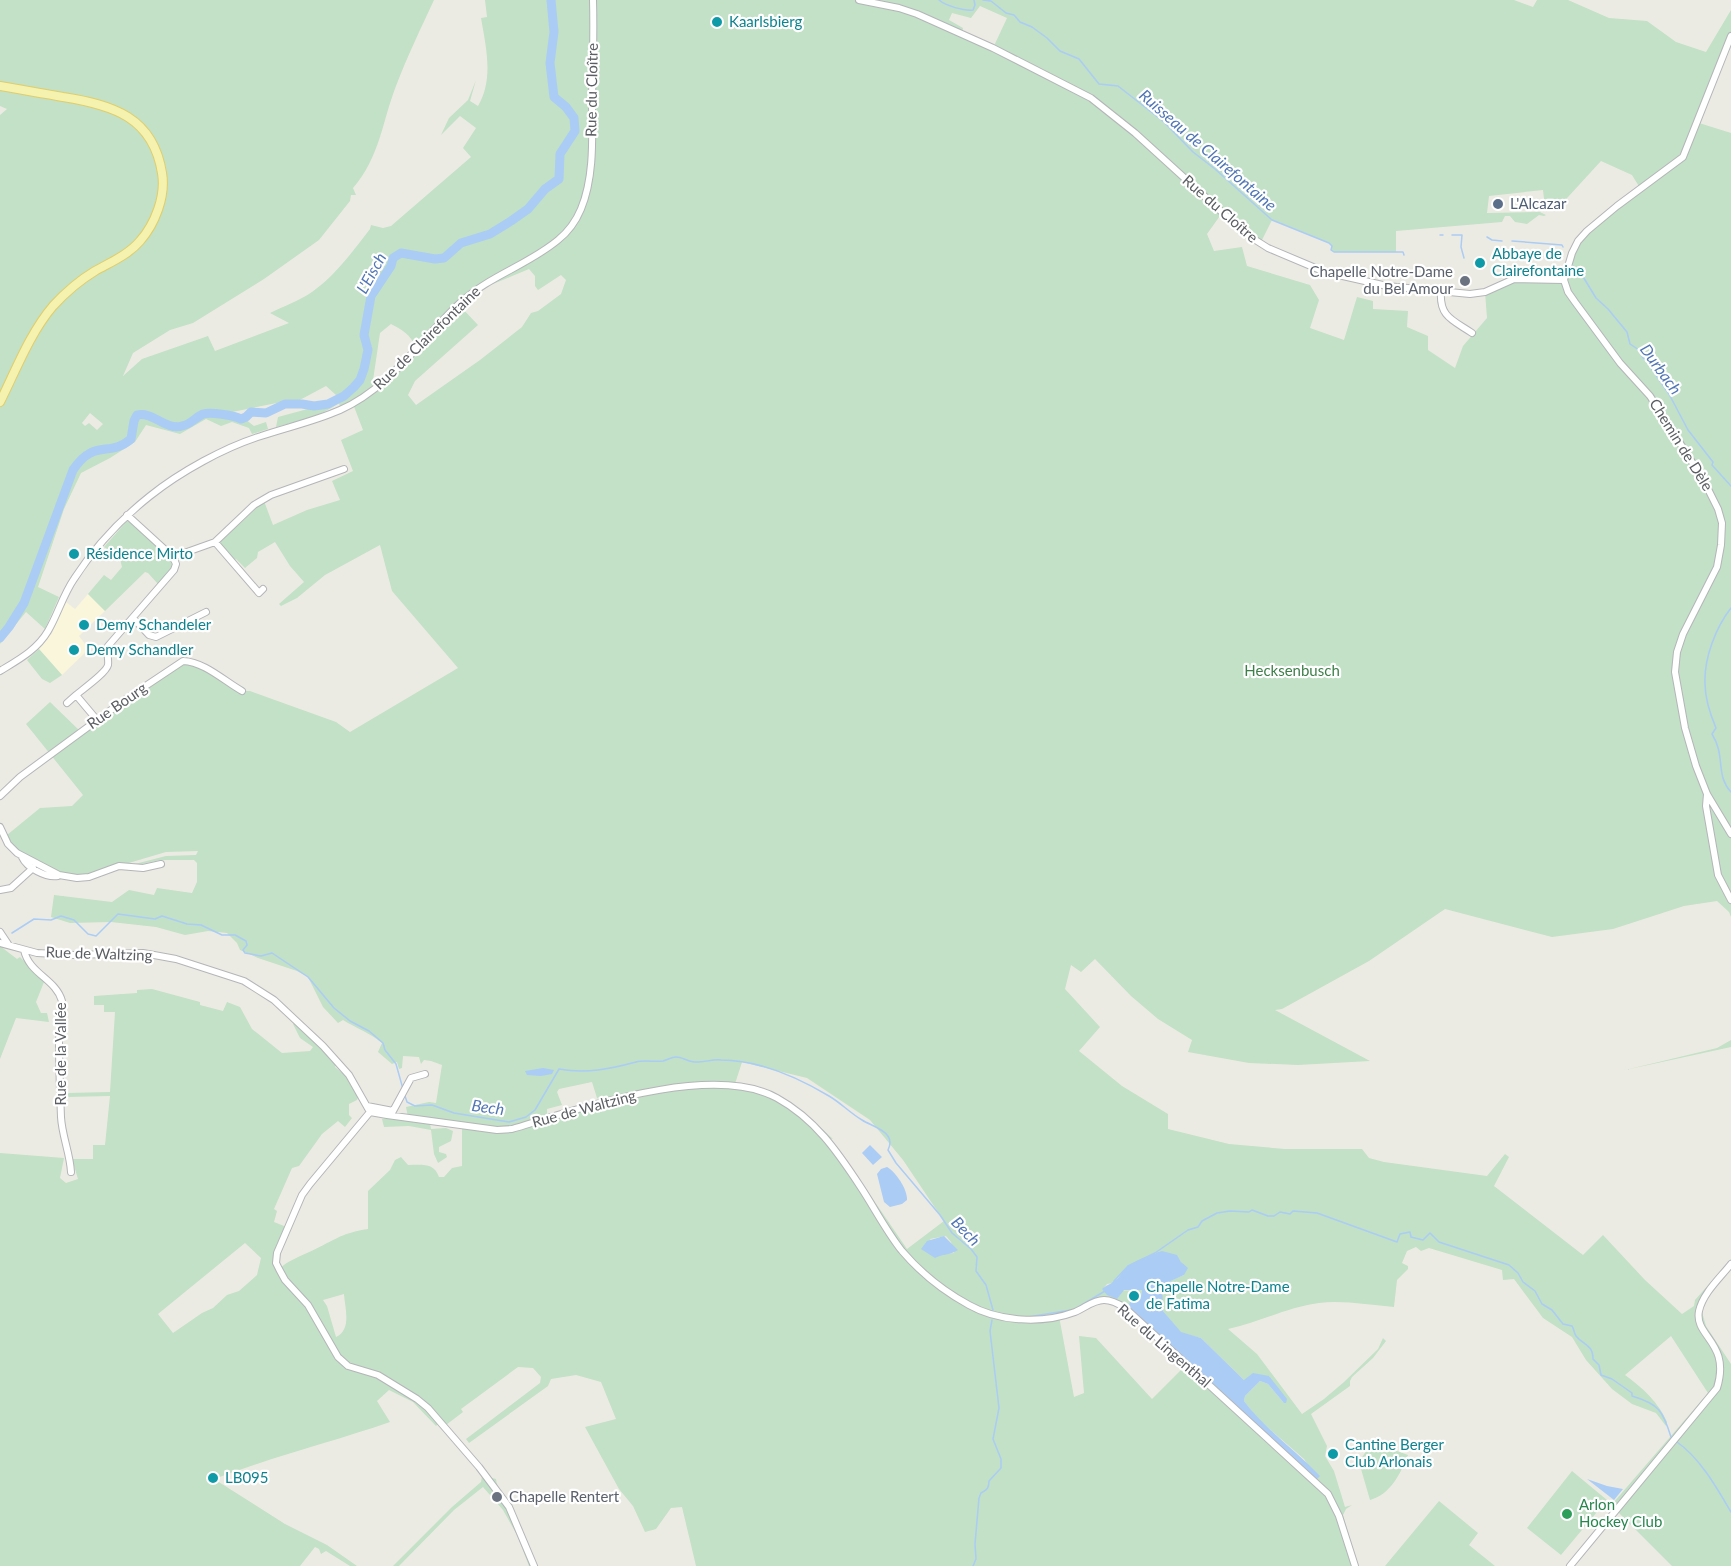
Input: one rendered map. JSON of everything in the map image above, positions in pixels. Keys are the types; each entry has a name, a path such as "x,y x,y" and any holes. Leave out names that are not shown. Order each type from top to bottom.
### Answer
{"main road":[{"path":"0,86 96,102 125,114 150,138 161,166 164,182 157,213 140,241 126,254 93,272 70,290 44,317 1,399"}],"street":[{"name":"Rue du Cloître","path":"589,181 592,148 592,0"},
{"name":"Rue du Cloître","path":"859,0 917,14 993,48 1091,98 1135,133 1246,234 1268,248 1325,272 1367,282 1480,294 1514,279 1564,280"},
{"path":"1564,280 1572,253 1578,241 1587,231 1683,158 1731,36"},
{"name":"Rue de Clairefontaine","path":"0,671 27,655 42,640 72,581 86,562 127,515 152,494 176,478 258,436 341,410 373,390 459,303 475,290 542,251 567,232 581,210 589,181"},
{"name":"Chemin de Dèle","path":"1564,280 1568,292 1581,311 1620,363 1650,396 1704,481 1718,509 1722,523 1721,545 1716,567 1683,634 1677,652 1675,672 1685,728 1696,766 1707,794 1731,834"},
{"path":"1441,291 1442,310 1472,333"},
{"path":"173,557 215,542 254,505 271,495 344,469"},
{"path":"67,703 106,670 109,663 106,652 108,646 174,570 176,564 173,557 127,515"},
{"path":"215,542 259,592 263,589"},
{"path":"133,618 149,635 156,637 206,612"},
{"name":"Rue Bourg","path":"0,796 20,777 97,720 183,661 201,664 242,691"},
{"path":"76,695 97,720"},
{"path":"1707,794 1706,806 1718,875 1731,900"},
{"path":"0,826 8,844 22,856 59,875"},
{"path":"22,856 26,864 50,876 77,878 89,877 119,866 143,868 161,864"},
{"path":"0,890 11,888 33,868"},
{"path":"0,932 8,944"},
{"name":"Rue de Waltzing","path":"0,943 24,950 74,955 143,953 176,959 244,981 274,1000 323,1046 349,1075 369,1109 497,1130 512,1129 621,1097 687,1086 734,1086"},
{"name":"Rue de la Vallée","path":"24,950 26,960 56,988 62,1001 63,1016 59,1040 61,1119 71,1172"},
{"path":"393,1111 411,1078 425,1074"},
{"name":"Rue du Lingenthal","path":"734,1086 758,1090 776,1098 813,1124 835,1148 903,1251 941,1287 970,1306 990,1314 1020,1320 1075,1312 1095,1301 1104,1300 1125,1308 1328,1494 1339,1516 1355,1566"},
{"path":"425,1119 393,1111 369,1109 302,1195 277,1253 276,1263 285,1280 308,1305 338,1357 348,1366 399,1386 423,1403 492,1482 509,1507 534,1566"},
{"path":"1570,1566 1717,1388 1724,1369 1724,1362 1699,1319 1699,1312 1703,1299 1731,1264"}],"shaded area":[{"name":"Demy Schandeler","path":"88,594 105,611 79,636 89,649 62,675 39,649 52,633 66,602 75,609"}],"green space":[{"name":"Hecksenbusch","path":"0,0 434,0 396,86 375,152 353,188 356,195 351,195 350,201 319,240 264,279 193,323 170,330 133,353 123,376 142,359 208,336 215,351 289,323 270,313 312,292 343,263 371,225 383,228 391,226 471,157 463,148 476,128 460,116 441,135 449,118 468,100 476,80 470,101 478,106 483,96 487,63 481,18 487,17 485,0 1514,0 1533,7 1537,0 1568,0 1609,18 1647,21 1676,42 1706,52 1731,10 1731,36 1699,123 1731,133 1731,917 1717,901 1684,906 1613,929 1552,937 1445,909 1369,961 1282,1009 1275,1010 1370,1061 1298,1065 1249,1063 1188,1052 1192,1040 1158,1019 1131,996 1095,959 1081,972 1071,965 1065,989 1100,1027 1079,1051 1122,1086 1168,1114 1168,1129 1229,1144 1285,1149 1362,1149 1369,1158 1384,1162 1487,1176 1505,1154 1509,1157 1494,1186 1583,1255 1603,1235 1645,1280 1682,1314 1694,1306 1695,1300 1731,1259 1731,1269 1705,1299 1702,1312 1706,1326 1731,1364 1731,1566 1672,1566 1618,1512 1614,1502 1708,1393 1671,1336 1625,1375 1655,1402 1664,1415 1666,1426 1656,1413 1632,1404 1612,1389 1586,1360 1572,1337 1543,1318 1514,1279 1503,1280 1502,1270 1429,1248 1421,1251 1416,1247 1407,1251 1402,1263 1408,1266 1408,1269 1397,1280 1394,1307 1346,1302 1319,1303 1228,1329 1257,1354 1302,1414 1344,1382 1378,1349 1383,1338 1386,1341 1373,1358 1352,1377 1350,1386 1311,1414 1327,1446 1325,1456 1334,1471 1345,1507 1352,1505 1343,1515 1358,1566 696,1566 682,1507 671,1508 656,1529 645,1532 633,1506 619,1489 585,1427 616,1419 601,1382 576,1375 551,1379 548,1386 469,1443 466,1439 540,1383 541,1377 533,1368 518,1367 461,1409 463,1412 446,1425 492,1478 496,1479 498,1487 519,1523 536,1566 529,1566 517,1535 503,1510 483,1487 454,1510 399,1566 393,1566 452,1507 481,1482 482,1476 440,1422 436,1426 413,1402 389,1390 377,1401 390,1422 214,1479 285,1524 327,1545 357,1566 350,1566 326,1551 321,1554 315,1547 300,1566 0,1566 0,1153 64,1158 60,1178 66,1183 78,1179 72,1159 93,1159 93,1145 105,1145 110,1096 66,1097 67,1093 110,1092 115,1012 104,1012 104,1005 94,1005 94,996 137,993 137,990 152,989 223,1011 227,1002 240,1007 252,1029 282,1053 310,1051 313,1047 300,1038 293,1024 296,1023 337,1063 335,1067 348,1078 359,1095 357,1100 349,1104 349,1115 352,1118 345,1127 338,1121 322,1134 299,1166 292,1168 274,1209 277,1211 274,1222 289,1228 277,1253 279,1269 336,1238 368,1229 368,1191 390,1170 395,1160 401,1157 408,1165 430,1167 437,1172 439,1177 444,1177 452,1168 462,1166 462,1128 430,1123 431,1129 446,1128 453,1131 451,1141 439,1147 439,1152 446,1154 447,1157 438,1163 434,1154 431,1130 409,1126 384,1127 382,1119 408,1117 406,1107 429,1102 436,1103 442,1065 424,1060 421,1064 419,1057 403,1056 402,1068 399,1069 397,1062 392,1064 378,1052 382,1043 377,1039 343,1020 338,1023 323,1007 308,977 240,950 237,943 227,933 208,931 185,935 156,927 111,922 70,923 51,917 54,895 112,902 129,890 154,895 157,888 192,893 197,882 197,863 194,860 160,860 131,865 166,856 196,855 198,851 166,852 88,875 77,875 53,870 31,860 13,844 7,835 40,808 72,806 83,795 26,724 50,702 81,732 183,661 193,661 242,691 250,691 336,722 350,732 458,668 392,591 380,545 325,575 297,598 281,606 279,604 304,582 290,566 275,542 258,552 257,558 245,568 236,559 234,561 219,543 264,501 273,525 307,510 340,500 332,481 353,471 341,440 363,430 353,404 341,410 339,403 317,415 276,427 278,417 341,400 339,395 326,386 296,402 287,401 232,412 240,420 245,419 254,426 266,422 268,429 252,434 249,428 232,422 221,426 206,419 180,434 146,425 135,442 81,473 64,509 38,587 59,597 45,629 26,612 0,644 0,115 7,109 0,106","holes":["980,6 1007,18 993,48 962,34 963,28 949,20 952,13 971,18","1601,161 1632,175 1640,188 1578,241 1564,280 1514,279 1485,292 1487,318 1463,346 1455,368 1428,350 1428,336 1407,327 1408,311 1373,309 1373,301 1357,297 1344,340 1310,328 1319,300 1310,285 1247,266 1242,247 1214,251 1207,234 1222,213 1260,244 1272,220 1329,243 1334,252 1396,252 1396,231 1502,222 1505,216 1510,216 1515,222 1527,224 1539,215 1546,215 1540,212 1487,213 1489,196 1543,190 1544,199 1531,204 1530,209 1557,209","529,269 535,276 535,286 538,290 561,275 566,280 561,294 538,311 531,313 522,327 416,405 408,395 415,381 478,325 461,307 488,286","391,324 402,330 415,346 372,387 380,333","90,413 103,424 97,430 89,423 85,426 82,423","742,1062 807,1078 870,1120 903,1160 944,1221 907,1249 847,1161 845,1162 828,1138 833,1139 789,1102 763,1090 735,1084","592,1082 597,1098 603,1101 547,1118 547,1109 562,1105 557,1092 559,1089","946,1236 951,1242 954,1253 941,1254 930,1239","245,1243 261,1258 257,1275 239,1291 227,1295 213,1308 173,1333 158,1314","1155,1253 1177,1256 1184,1275 1161,1285 1163,1311 1181,1333 1201,1338 1244,1380 1269,1376 1284,1403 1268,1384 1260,1381 1245,1396 1244,1401 1258,1419 1304,1459 1317,1479 1287,1451 1141,1296 1142,1290 1105,1291 1103,1289 1107,1284 1113,1283 1128,1266","344,1294 346,1324 336,1337 323,1300","1104,1300 1112,1303 1133,1319 1184,1367 1152,1399 1096,1338 1079,1336 1084,1393 1074,1397 1059,1316"]},
{"path":"127,521 131,522 171,559 172,568 158,584 145,572 105,611 88,594 104,575 111,580 122,567 120,559 104,547"},
{"path":"39,649 62,675 50,683 42,679 27,660"},
{"path":"0,946 17,959 20,957 44,982 36,1002 41,1013 47,1013 49,1022 16,1018 0,1059"},
{"path":"1731,1040 1731,1047 1625,1070 1717,1048"},
{"path":"1372,1442 1408,1455 1398,1476 1389,1488 1370,1500 1359,1462"},
{"name":"Arlon Hockey Club","path":"1572,1471 1607,1500 1561,1555 1527,1528"},
{"path":"1439,1501 1478,1533 1469,1545 1495,1566 1385,1566"}],"water":[{"path":"543,1068 554,1070 552,1074 541,1076 527,1075 525,1071"},
{"path":"870,1145 882,1157 873,1165 862,1153"},
{"path":"887,1167 901,1182 907,1196 907,1200 902,1204 890,1207 884,1202 877,1174 881,1169"},
{"path":"944,1236 958,1250 935,1258 921,1249 927,1241"},
{"path":"1162,1251 1177,1255 1188,1268 1184,1275 1162,1285 1163,1311 1181,1332 1201,1338 1244,1380 1253,1373 1269,1376 1287,1399 1286,1403 1268,1384 1260,1381 1245,1396 1244,1401 1320,1476 1317,1479 1128,1308 1131,1299 1141,1296 1142,1290 1124,1290 1117,1299 1107,1295 1102,1289 1116,1280 1130,1265"},
{"path":"1587,1479 1607,1486 1623,1489 1614,1500"}],"waterway":[{"name":"L'Eisch","path":"0,638 24,603 73,470 88,454 116,447 131,439 137,415 149,416 176,427 188,424 203,414 222,414 241,419 251,412 266,413 285,404 314,406 328,404 344,396 360,380 364,369 368,350 364,335 371,296 391,266 393,258 401,253 435,259 444,258 461,243 490,234 511,221 528,209 545,189 559,179 560,154 575,131 574,118 554,97 550,63 554,32 551,0"},
{"name":"Ruisseau de Clairefontaine","path":"939,0 950,6 969,10 973,10 974,0"},
{"name":"Ruisseau de Clairefontaine","path":"983,0 991,1 1006,13 1014,15 1020,22 1032,27 1047,38 1060,51 1079,59 1099,84 1118,86 1164,122 1193,152 1272,220 1329,243 1334,252 1403,252 1404,255"},
{"name":"Durbach","path":"1452,235 1462,235"},
{"path":"1462,235 1461,247 1464,258"},
{"name":"Durbach","path":"1487,237 1502,241"},
{"name":"Durbach","path":"1512,241 1562,245 1563,247"},
{"name":"Durbach","path":"1573,266 1582,275 1596,298 1627,332 1630,344 1639,350 1669,394 1688,430 1713,462 1712,465 1731,486"},
{"name":"Durbach","path":"1731,608 1720,624 1712,643 1705,673 1708,706 1716,728 1712,734 1719,750 1723,779 1731,792"},
{"name":"Bech","path":"12,933 34,919 51,920 61,916 74,920 88,934 96,936 118,914 155,919 162,916 187,924 201,925 222,935 235,935 246,941 247,945 243,950 245,953 261,956 272,953 308,977 334,1008 383,1043 385,1050 396,1064 403,1089"},
{"name":"Bech","path":"405,1096 407,1102 415,1106 432,1105 454,1113 509,1122 526,1117 535,1110 559,1069 598,1070 639,1061 663,1061 676,1057 695,1062 735,1061 777,1071 829,1096 887,1134 890,1144 888,1150 896,1163 940,1215 952,1233 977,1257 976,1271 986,1285 993,1310"},
{"path":"1114,1281 1128,1266 1155,1253 1188,1230 1198,1227 1202,1221 1217,1213 1230,1211 1249,1212 1252,1210 1268,1216 1274,1216 1280,1212 1290,1214 1293,1211 1317,1213 1397,1242 1400,1234 1410,1232 1411,1237 1423,1240 1430,1233 1439,1242 1509,1265 1518,1273 1523,1282 1535,1291 1542,1304 1552,1310 1563,1324 1572,1326 1576,1336 1591,1350 1593,1359 1599,1365 1601,1375 1612,1379 1632,1393 1632,1396 1648,1402 1659,1410 1671,1437"},
{"path":"1075,1309 1105,1291"},
{"path":"1028,1317 1071,1310"},
{"name":"Bech","path":"973,1566 976,1559 979,1498 989,1485 989,1481 1001,1468 1001,1459 993,1439 999,1408 990,1331 992,1320"},
{"path":"1677,1442 1701,1465 1731,1512"}],"place":[{"name":"Kaarlsbierg","path":"717,22"},
{"name":"L'Alcazar","path":"1498,204"},
{"name":"Abbaye de Clairefontaine","path":"1480,263"},
{"name":"Chapelle Notre-Dame du Bel Amour","path":"1465,281"},
{"name":"Résidence Mirto","path":"74,554"},
{"name":"Demy Schandeler","path":"84,625"},
{"name":"Demy Schandler","path":"74,650"},
{"name":"Chapelle Notre-Dame de Fatima","path":"1134,1296"},
{"name":"Cantine Berger Club Arlonais","path":"1333,1454"},
{"name":"LB095","path":"213,1478"},
{"name":"Chapelle Rentert","path":"497,1497"},
{"name":"Arlon Hockey Club","path":"1567,1514"}]}
